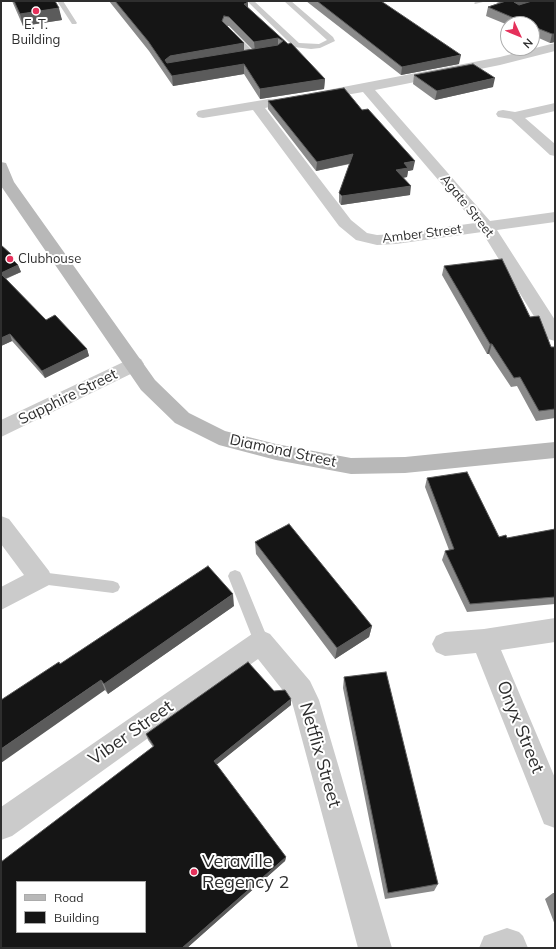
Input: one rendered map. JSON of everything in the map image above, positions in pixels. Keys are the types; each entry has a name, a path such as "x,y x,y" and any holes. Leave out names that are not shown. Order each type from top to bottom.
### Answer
{"street":[{"path":"303,98 366,88 500,61 555,47"},
{"name":"Agate Street","path":"366,88 486,226 552,327"},
{"path":"203,114 280,102"},
{"name":"Amber Street","path":"256,105 345,223 362,237 377,240 396,239 555,217"},
{"path":"555,107 509,115 555,152"},
{"name":"Diamond Street","path":"1,166 6,182 148,385 182,418 219,437 276,452 351,466 398,465 555,450"},
{"name":"Sapphire Street","path":"1,429 134,364"},
{"path":"1,526 40,578 1,599"},
{"path":"445,644 484,641 555,630"},
{"name":"Onyx Street","path":"484,641 555,813"},
{"name":"Viber Street","path":"1,825 261,642"},
{"name":"Netflix Street","path":"261,642 300,690 305,700 375,948"}],"lane":[{"path":"60,1 74,23"},
{"path":"250,1 297,44 320,46 331,41 331,38 287,1"},
{"path":"226,28 252,56"},
{"name":"Netflix Street","path":"235,576 261,642"},
{"path":"40,578 113,587"}],"building":[{"path":"14,1 55,1 59,8 20,14"},
{"path":"115,1 245,1 248,3 244,4 288,44 291,43 325,79 260,89 244,64 172,76 148,41","holes":["224,16 229,17 254,42 278,38 283,41 278,45 167,63 165,60 170,56 244,43 222,21"]},
{"path":"317,1 381,1 461,55 402,67"},
{"path":"506,1 517,1 514,2 519,5 532,1 555,1 555,34 540,29 540,16 509,16 488,7"},
{"path":"473,64 495,78 437,91 414,75"},
{"path":"344,88 362,110 368,109 415,161 404,163 408,168 396,170 411,186 342,196 339,193 353,154 317,162 268,101"},
{"path":"1,245 11,254 8,255 18,265 1,273"},
{"path":"502,259 530,317 539,316 551,347 555,347 555,409 539,411 520,377 514,378 492,344 490,344 444,266"},
{"path":"1,274 46,320 55,315 87,349 42,371 10,334 1,338"},
{"path":"467,472 499,537 506,535 507,538 555,529 555,597 470,604 445,551 454,549 427,478"},
{"path":"289,524 372,626 337,648 255,542"},
{"path":"208,566 233,594 104,684 101,680 1,749 1,700 59,662 60,664"},
{"path":"248,662 274,691 285,690 291,699 214,761 286,857 182,948 1,948 1,862 154,746 146,734"},
{"path":"386,672 438,884 388,893 344,677"}],"place":[{"name":"E. T. Building","path":"36,11"},
{"name":"Clubhouse","path":"10,259"},
{"name":"Veraville Regency 2","path":"194,872"}]}
